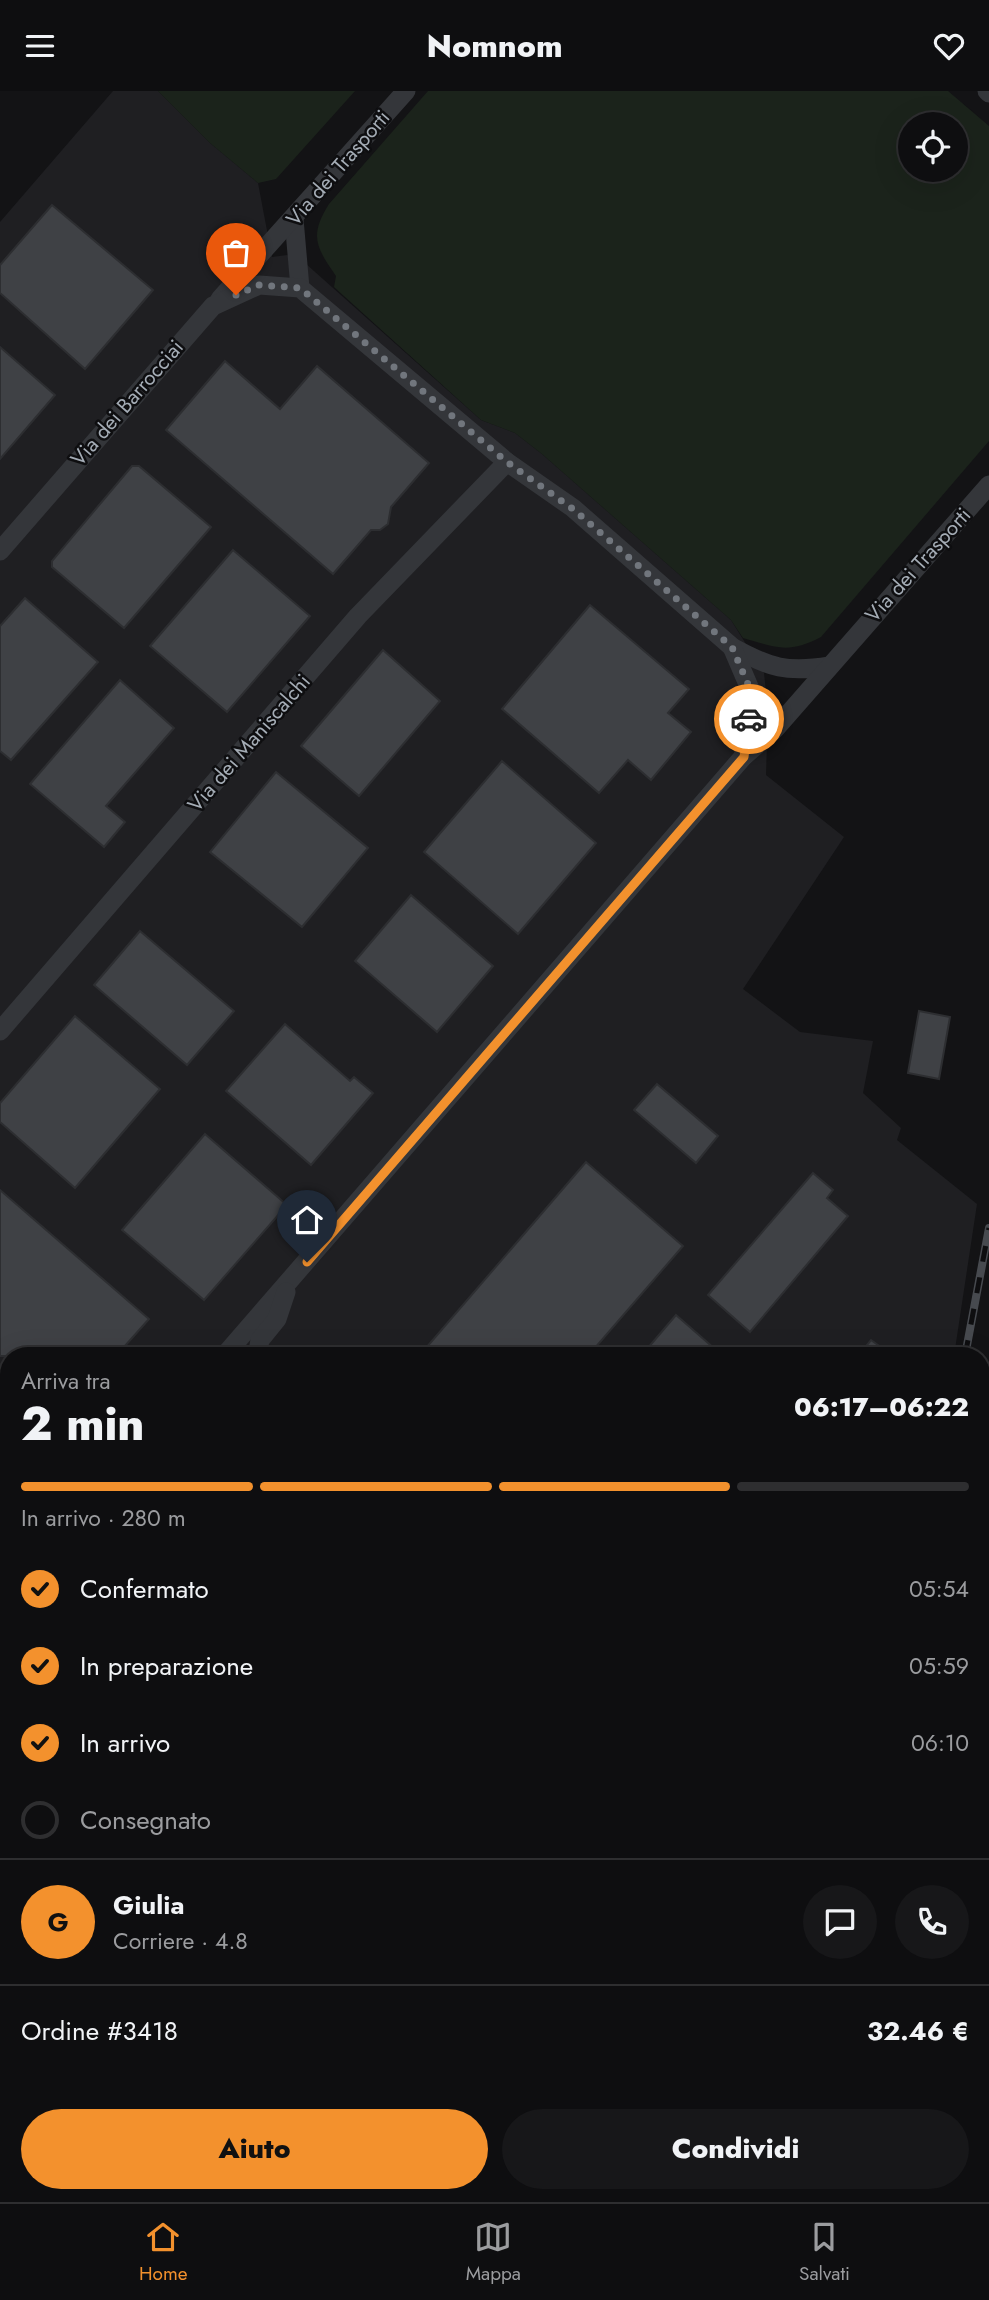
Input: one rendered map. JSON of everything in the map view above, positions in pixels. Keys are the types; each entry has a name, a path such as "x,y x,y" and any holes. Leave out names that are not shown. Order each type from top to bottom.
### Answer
{"street":[{"name":"Via dei Trasporti","path":"213,306 294,219 406,91"},
{"path":"294,219 300,288 507,462 573,509 732,647 762,664 780,669 801,670 830,666"},
{"name":"Via dei Barrocciai","path":"0,551 213,306 259,285 300,288"},
{"name":"Via dei Maniscalchi","path":"0,1031 358,616 507,462"},
{"name":"Via dei Trasporti","path":"830,666 989,485"},
{"path":"732,647 750,689 749,725 744,757"},
{"path":"232,1347 744,757 776,728 830,666"},
{"path":"259,1347 260,1340 277,1319 289,1283"}],"shaded area":[{"path":"113,91 158,91 210,143 258,183 272,257 287,255 305,263 481,420 515,433 542,454 731,620 764,673 768,710 766,775 844,837 743,989 800,1032 873,1041 863,1093 901,1128 897,1140 977,1204 955,1347 0,1347 0,222"},
{"path":"158,91 355,91 276,179 258,183 210,143"},
{"path":"428,91 948,91 989,126 989,441 821,637 800,646 783,648 743,638 731,620 542,454 515,433 481,420 334,287 336,276 318,241 317,233 329,204"}],"building":[{"path":"52,205 153,290 85,369 0,293 0,265"},
{"path":"0,347 55,395 0,459"},
{"path":"225,361 280,409 317,366 429,463 391,507 388,524 380,530 371,530 333,574 166,430"},
{"path":"132,466 139,466 211,527 124,628 52,567 52,561"},
{"path":"233,550 310,616 227,712 150,646"},
{"path":"25,598 98,662 11,760 0,751 0,626"},
{"path":"590,605 689,689 668,713 691,732 651,780 628,760 599,793 502,709"},
{"path":"383,650 440,701 359,796 301,746"},
{"path":"120,680 174,728 106,806 125,822 104,847 30,784"},
{"path":"502,761 596,843 518,934 424,852"},
{"path":"276,772 368,848 302,927 210,852"},
{"path":"411,895 493,966 437,1032 355,961"},
{"path":"140,931 234,1011 187,1065 94,985"},
{"path":"919,1011 950,1017 939,1079 908,1073"},
{"path":"75,1016 160,1089 75,1188 0,1122 0,1103"},
{"path":"285,1024 350,1081 354,1077 373,1093 311,1165 226,1091"},
{"path":"657,1084 718,1136 696,1163 634,1110"},
{"path":"205,1134 287,1205 204,1300 122,1230"},
{"path":"586,1162 683,1246 596,1347 427,1347"},
{"path":"813,1173 833,1190 827,1198 848,1216 750,1332 708,1295"},
{"path":"0,1190 149,1319 124,1347 0,1347"},
{"path":"676,1315 713,1347 649,1347"},
{"path":"871,1340 881,1347 865,1347"}],"railway":[{"path":"967,1347 989,1228"}],"way so far":[{"path":"236,295 259,285 300,288 507,462 573,509 624,551 660,587 732,647 750,689 749,719"}],"route":[{"path":"307,1262 744,757 749,719"}]}
